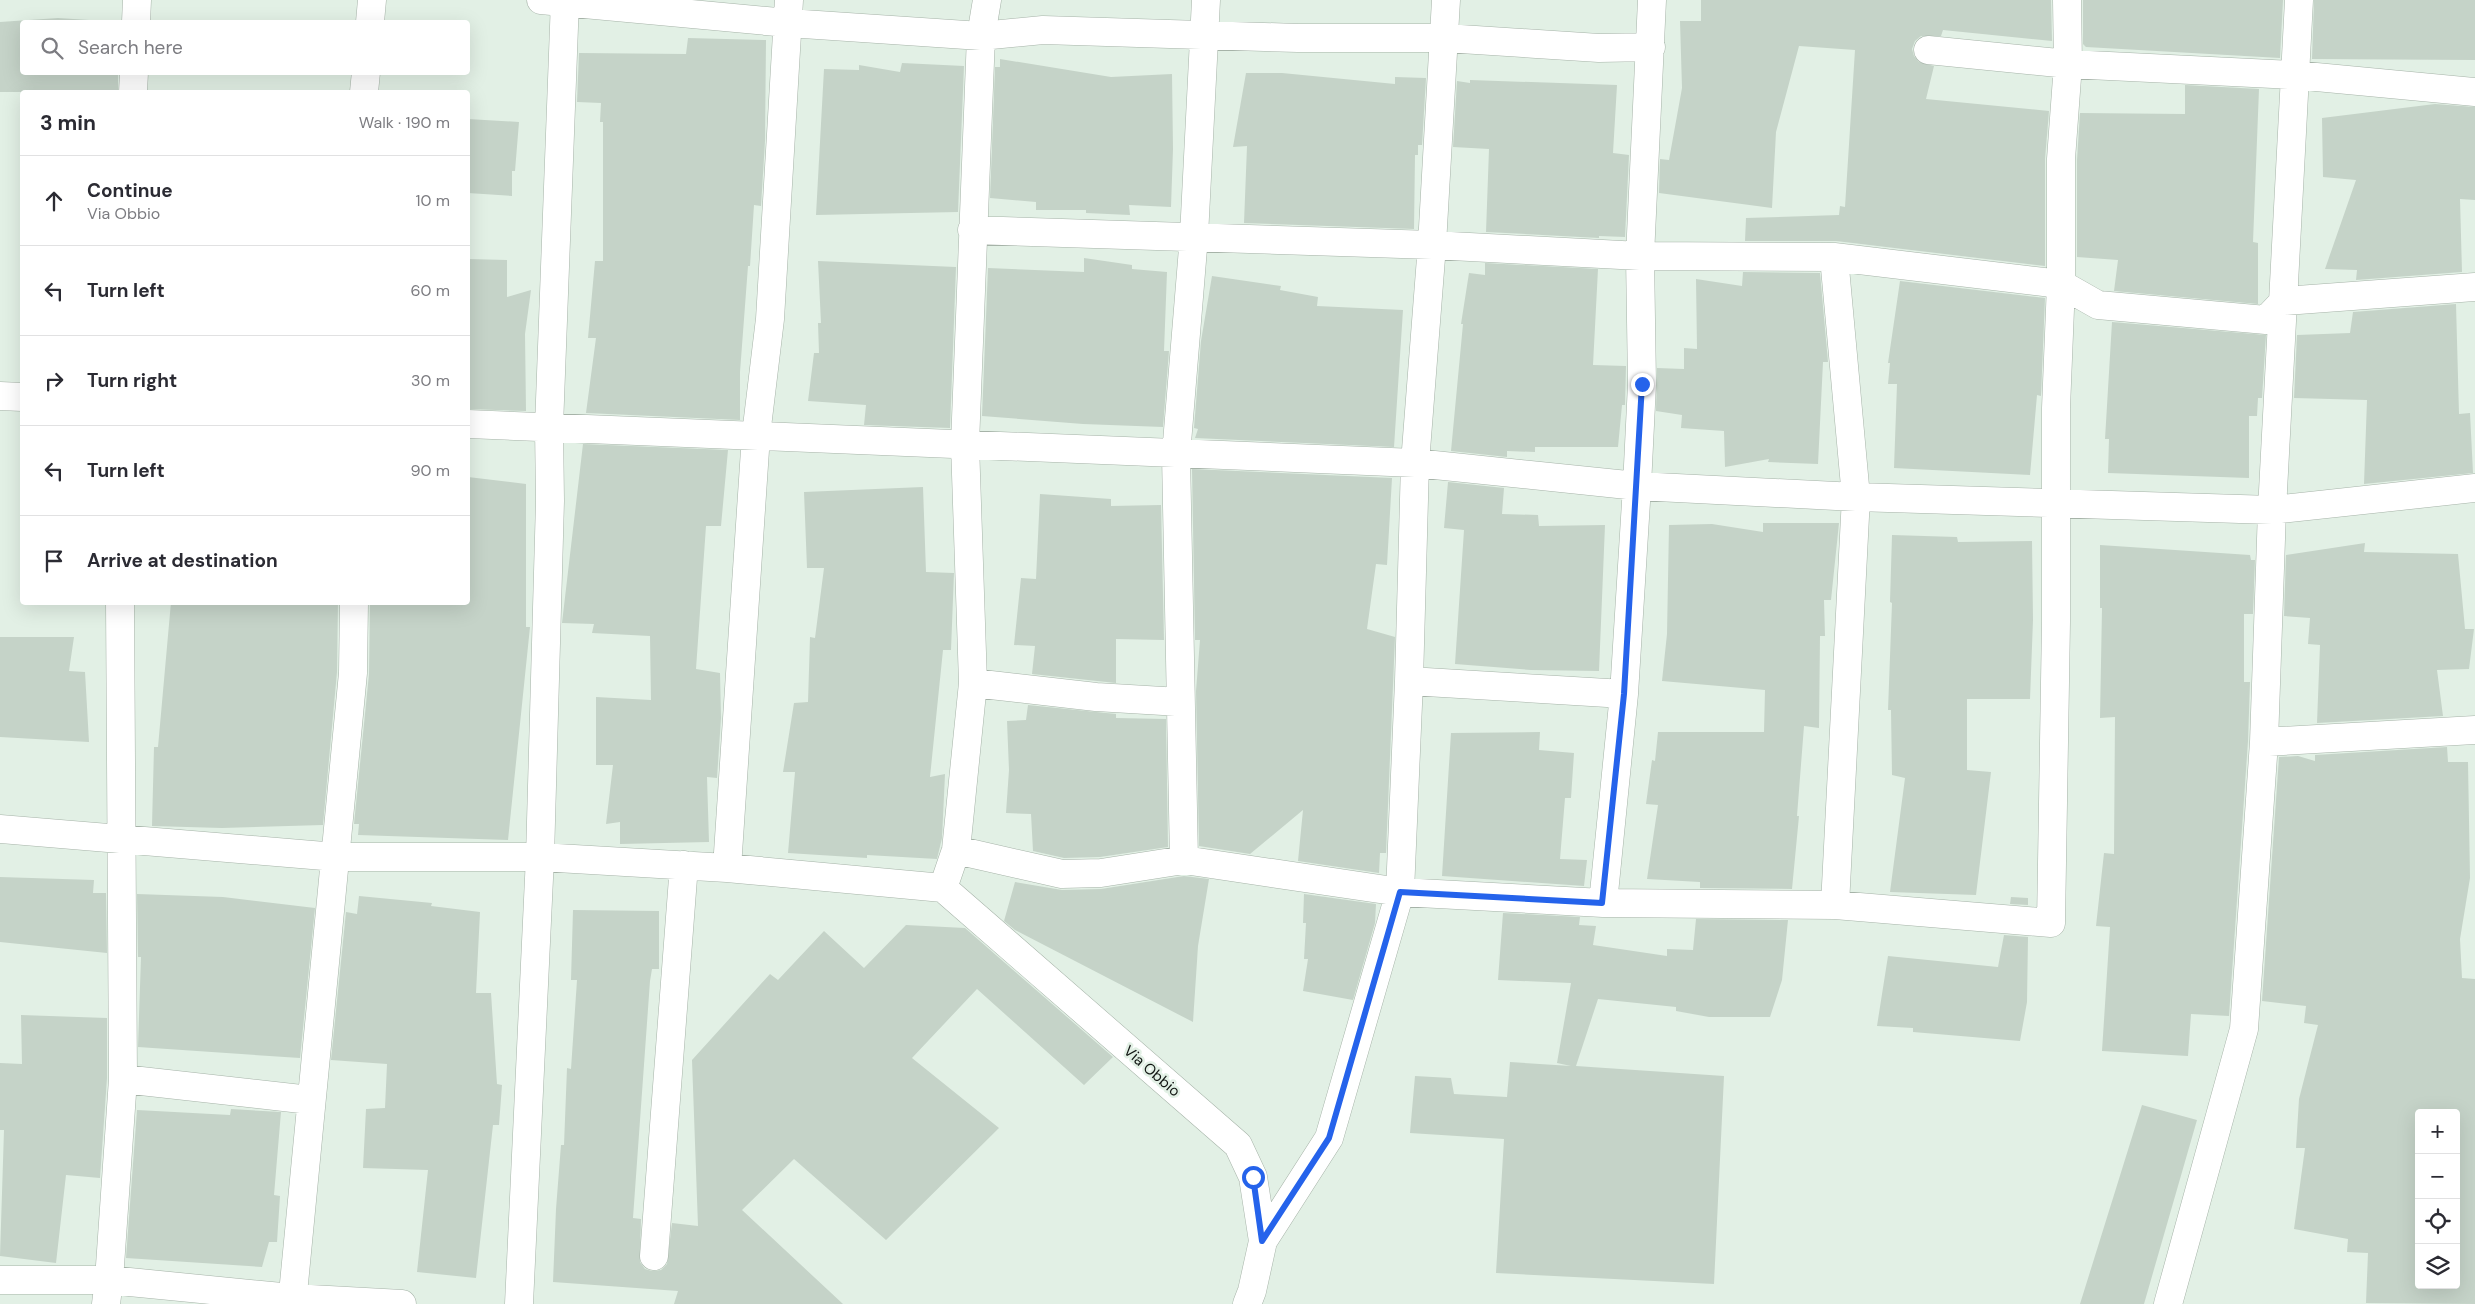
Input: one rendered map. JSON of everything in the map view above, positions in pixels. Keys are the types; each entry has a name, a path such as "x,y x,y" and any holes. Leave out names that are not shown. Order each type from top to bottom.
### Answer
{"street":[{"path":"136,20 137,0"},
{"path":"370,20 372,0"},
{"path":"0,829 336,857 540,857 727,868 943,888 956,850 973,683 965,444 981,36 987,0"},
{"path":"1184,860 1176,455 1194,236 1206,0"},
{"path":"1262,1241 1329,1138 1400,892 1409,681 1415,463 1432,245 1446,0"},
{"path":"1602,903 1624,694 1637,486 1642,384 1640,256 1652,0"},
{"path":"956,850 1062,874 1102,873 1184,860 1400,892 1602,903 1835,905 2051,923 2056,408 2061,284 2061,159 2068,64 2067,0"},
{"path":"2168,1304 2244,1030 2264,742 2272,510 2299,0"},
{"path":"518,1304 540,857 550,520 549,427 557,1 788,11 981,36 1043,30 1298,38 1445,38 1599,48 1650,47"},
{"path":"727,868 756,435 770,319 788,11"},
{"path":"1928,50 2068,64 2295,75 2475,92"},
{"path":"133,90 134,75"},
{"path":"364,90 366,75"},
{"path":"972,230 1432,245 1640,256 1834,257 2061,284 2098,305 2266,320 2284,301 2475,287"},
{"path":"1834,257 1856,497 1835,905"},
{"path":"0,396 20,397"},
{"path":"470,424 965,444 1176,455 1415,463 1637,486 1856,497 2272,510 2475,488"},
{"path":"107,1292 123,1079 120,605"},
{"path":"292,1301 310,1100 336,857 353,673 354,605"},
{"path":"1409,681 1624,694"},
{"path":"973,683 1096,697 1180,702"},
{"path":"2264,742 2475,730"},
{"path":"654,1256 684,865"},
{"name":"Via Obbio","path":"943,888 1238,1145 1253,1177 1262,1241 1252,1291 1247,1304"},
{"path":"123,1079 310,1100"},
{"path":"0,1280 107,1292 402,1304"}],"building":[{"path":"1701,0 2051,0 2052,41 1943,30 1941,36 1921,36 1915,41 1912,49 1914,56 1919,62 1934,66 1926,99 2049,111 2045,159 2045,266 1836,241 1745,241 1746,218 1839,215 1840,206 1845,207 1855,50 1799,46 1776,132 1772,208 1659,193 1660,159 1669,160 1682,88 1680,21 1701,21"},
{"path":"2083,0 2283,0 2280,58 2086,47 2083,44"},
{"path":"2314,0 2475,0 2475,60 2312,59"},
{"path":"58,18 90,20 29,20"},
{"path":"20,21 20,75 118,75 118,90 20,90 20,92 0,92 0,22"},
{"path":"688,38 766,40 765,141 761,206 754,205 750,266 748,266 740,372 740,420 586,413 596,338 588,338 595,261 603,261 603,122 600,122 601,103 577,102 579,53 686,54"},
{"path":"1000,59 1111,77 1172,74 1173,149 1171,207 1129,205 1130,215 1086,213 1086,210 1036,210 1036,202 990,198 995,67 1000,67"},
{"path":"902,63 964,66 958,212 816,215 824,69 859,70 859,65 900,72"},
{"path":"1246,73 1282,73 1395,84 1395,77 1426,78 1422,145 1418,145 1418,155 1415,155 1414,229 1244,223 1247,146 1233,147"},
{"path":"1470,80 1617,85 1613,153 1629,155 1625,237 1599,236 1599,238 1486,232 1489,149 1453,147 1457,81 1470,83"},
{"path":"2185,85 2259,89 2253,242 2258,243 2258,304 2114,291 2118,260 2077,257 2077,160 2080,113 2185,114"},
{"path":"2435,104 2475,107 2475,200 2460,199 2462,272 2356,280 2357,270 2325,269 2356,180 2323,177 2322,118"},
{"path":"470,119 519,122 515,171 512,171 512,196 470,193"},
{"path":"1084,258 1132,265 1132,269 1167,272 1164,351 1169,351 1163,427 1083,424 982,416 988,268 1084,272"},
{"path":"470,259 507,260 507,297 531,290 525,334 526,411 470,409"},
{"path":"818,261 956,267 950,428 864,425 866,405 808,401 814,353 819,353 818,323 821,323"},
{"path":"1485,263 1598,269 1593,365 1626,366 1625,405 1622,405 1618,447 1535,447 1535,452 1507,451 1507,457 1451,451 1463,324 1461,324 1469,273 1485,275"},
{"path":"1743,272 1820,273 1828,362 1823,362 1818,464 1768,462 1769,459 1725,467 1724,431 1681,428 1682,415 1656,411 1657,368 1684,369 1684,348 1697,349 1696,279 1742,286"},
{"path":"1212,276 1281,286 1280,290 1318,297 1317,306 1403,310 1394,447 1195,438 1198,429 1194,428 1201,341"},
{"path":"1900,281 2045,298 2041,396 2037,395 2030,475 1894,468 1897,384 1888,384 1890,363 1888,363"},
{"path":"2456,304 2459,414 2470,413 2473,473 2364,484 2367,400 2294,398 2297,335 2350,333 2353,312"},
{"path":"2112,322 2266,335 2262,398 2258,398 2257,416 2249,416 2249,478 2108,473 2109,439 2105,439"},
{"path":"583,444 728,450 721,526 706,526 696,669 720,673 721,718 717,778 707,777 709,842 620,844 620,822 606,824 613,765 596,765 596,697 651,700 650,636 592,633 594,624 562,623"},
{"path":"1192,469 1392,478 1387,565 1376,564 1367,629 1395,637 1386,853 1380,853 1379,873 1298,861 1303,810 1250,854 1199,846 1196,691 1200,640 1195,640"},
{"path":"470,477 526,484 526,627 530,627 508,840 358,835 359,824 354,824 369,674 370,605 470,605"},
{"path":"1448,482 1504,488 1502,514 1538,515 1539,526 1605,525 1599,671 1531,670 1455,664 1464,530 1444,528"},
{"path":"923,487 926,572 954,573 951,650 943,650 930,777 945,774 942,838 937,859 867,855 867,858 788,853 795,772 783,772 794,703 808,702 810,637 815,638 824,568 807,568 804,492"},
{"path":"1040,494 1111,499 1111,506 1161,505 1164,640 1116,639 1116,683 1032,674 1035,646 1014,645 1021,578 1036,579"},
{"path":"1763,523 1839,523 1831,600 1824,600 1825,636 1820,636 1819,728 1804,726 1797,816 1799,816 1792,889 1700,888 1700,882 1647,879 1658,805 1646,804 1652,760 1655,761 1658,732 1764,732 1765,690 1662,681 1667,634 1669,525 1712,524 1763,532"},
{"path":"1892,535 1957,537 1958,542 2032,541 2033,620 2030,699 1967,699 1967,770 1991,772 1976,895 1890,892 1905,778 1892,775 1891,710 1888,710 1892,603 1890,602"},
{"path":"2365,543 2364,552 2458,554 2465,629 2474,629 2469,669 2437,670 2443,716 2317,723 2320,645 2308,644 2310,618 2284,616 2286,555"},
{"path":"2100,545 2250,555 2251,560 2255,560 2253,614 2244,614 2244,682 2250,682 2248,741 2229,1016 2191,1014 2188,1056 2102,1051 2110,927 2096,926 2104,853 2114,854 2115,717 2100,718 2102,608 2100,608"},
{"path":"171,605 338,605 337,672 323,825 222,828 152,826 154,747 158,747"},
{"path":"0,637 74,637 69,671 85,672 89,742 0,737"},
{"path":"1028,705 1116,714 1116,718 1166,719 1168,847 1100,857 1064,858 1033,851 1031,814 1006,813 1009,770 1007,721 1026,720"},
{"path":"1540,732 1539,750 1574,753 1571,798 1565,798 1560,859 1587,860 1584,886 1442,876 1451,733"},
{"path":"2447,747 2448,762 2468,762 2470,878 2460,939 2462,978 2475,979 2475,1304 2366,1303 2368,1253 2347,1252 2348,1239 2294,1229 2305,1148 2296,1148 2299,1099 2318,1025 2304,1023 2306,1006 2262,1001 2279,757 2298,756 2315,761 2315,755"},
{"path":"1184,876 1209,879 1198,946 1193,1022 1015,930 1004,921 1015,882 1062,890 1101,889"},
{"path":"0,877 94,880 93,893 106,893 107,953 0,942"},
{"path":"137,894 223,897 315,908 300,1058 138,1047 141,957 138,957"},
{"path":"1304,894 1376,904 1375,923 1353,1000 1303,991 1308,959 1304,959 1306,923 1303,923"},
{"path":"359,896 432,903 431,906 480,912 476,993 491,993 497,1084 502,1085 499,1125 493,1125 476,1278 417,1272 428,1170 363,1168 366,1109 385,1108 387,1064 331,1060 346,912 357,914"},
{"path":"2011,897 2028,898 2028,905 2010,904"},
{"path":"573,910 659,911 659,969 652,969 650,981 633,1218 641,1219 640,1262 645,1269 652,1271 661,1270 667,1264 672,1223 698,1226 692,1060 770,974 778,980 824,931 864,968 906,925 965,928 1113,1057 1084,1085 977,989 912,1058 999,1128 886,1240 794,1159 742,1210 843,1304 674,1304 678,1291 553,1282 561,1145 564,1145 567,1068 571,1069 577,980 571,980"},
{"path":"1503,913 1580,917 1579,925 1596,926 1593,945 1667,956 1667,949 1693,950 1696,919 1788,920 1782,980 1770,1017 1709,1017 1676,1011 1676,1007 1598,999 1576,1066 1724,1076 1714,1284 1496,1273 1504,1139 1410,1133 1415,1076 1451,1078 1454,1094 1507,1097 1510,1062 1571,1066 1557,1063 1571,983 1498,980"},
{"path":"2004,935 2028,937 2027,1002 2020,1041 1913,1032 1913,1028 1877,1026 1888,956 1998,967"},
{"path":"21,1015 107,1018 107,1078 100,1178 66,1175 56,1263 0,1256 4,1130 0,1130 0,1063 22,1064"},
{"path":"2142,1105 2197,1120 2144,1304 2080,1304"},
{"path":"231,1109 281,1112 274,1195 280,1196 277,1242 269,1242 262,1267 126,1258 137,1110 230,1115"}],"route":[{"path":"1253,1177 1262,1241 1329,1138 1400,892 1602,903 1624,694 1642,384"}]}
